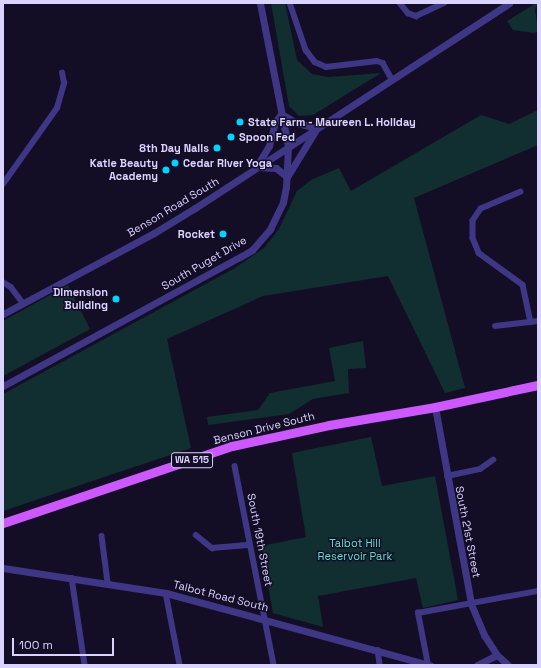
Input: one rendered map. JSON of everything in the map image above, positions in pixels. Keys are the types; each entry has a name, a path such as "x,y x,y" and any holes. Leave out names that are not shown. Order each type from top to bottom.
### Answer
{"main road":[{"name":"Benson Drive South","path":"3,523 232,446 329,425 435,407 538,385"}],"street":[{"name":"South Puget Drive","path":"3,386 252,250 270,229 277,216 288,177 288,146 260,3"},
{"path":"290,3 306,50 315,62 332,67 377,61 384,63 392,79"},
{"path":"400,3 408,13 416,16 444,3"},
{"name":"Benson Road South","path":"3,314 154,233 509,3"},
{"path":"3,184 56,108 64,83 62,73"},
{"path":"281,114 298,123 317,128 288,177 276,168 257,167 269,146 275,122 281,114"},
{"path":"520,192 481,209 473,221 473,238 479,253 523,284 531,322"},
{"path":"3,282 10,287 23,303"},
{"path":"495,326 538,321"},
{"name":"South 21st Street","path":"435,407 471,604 481,630 497,655"},
{"path":"447,476 480,469 493,460"},
{"name":"South 19th Street","path":"235,466 274,665"},
{"path":"196,535 212,548 250,545"},
{"path":"102,536 108,583"},
{"name":"Talbot Road South","path":"3,568 166,593 264,618 429,665"},
{"path":"72,578 85,665"},
{"path":"429,665 418,613 538,591"},
{"path":"166,593 180,665"},
{"path":"378,650 380,665"},
{"path":"477,665 497,655 508,665"}],"green space":[{"path":"271,3 285,3 297,60 312,74 328,77 381,73 313,115 299,116 289,106"},
{"path":"538,3 535,10 538,31 534,33 513,30 507,21"},
{"path":"538,110 538,145 414,198 465,388 445,393 388,276 263,296 167,339 191,448 3,511 3,394 235,268 264,248 279,229 297,191 311,180 339,168 351,191 481,115 509,124"},
{"path":"68,285 90,329 3,376 3,321"},
{"path":"363,341 366,368 348,369 349,393 313,399 289,414 208,425 207,417 258,410 270,393 335,381 329,348"},
{"name":"Talbot Hill Reservoir Park","path":"371,437 382,486 435,476 458,600 423,608 416,578 318,596 323,627 273,613 261,546 306,537 292,453"}],"place":[{"name":"State Farm - Maureen L. Holiday","path":"240,122"},
{"name":"Spoon Fed","path":"231,137"},
{"name":"8th Day Nails","path":"217,148"},
{"name":"Cedar River Yoga","path":"175,163"},
{"name":"Katie Beauty Academy","path":"166,170"},
{"name":"Rocket","path":"223,234"},
{"name":"Dimension Building","path":"116,299"}]}
